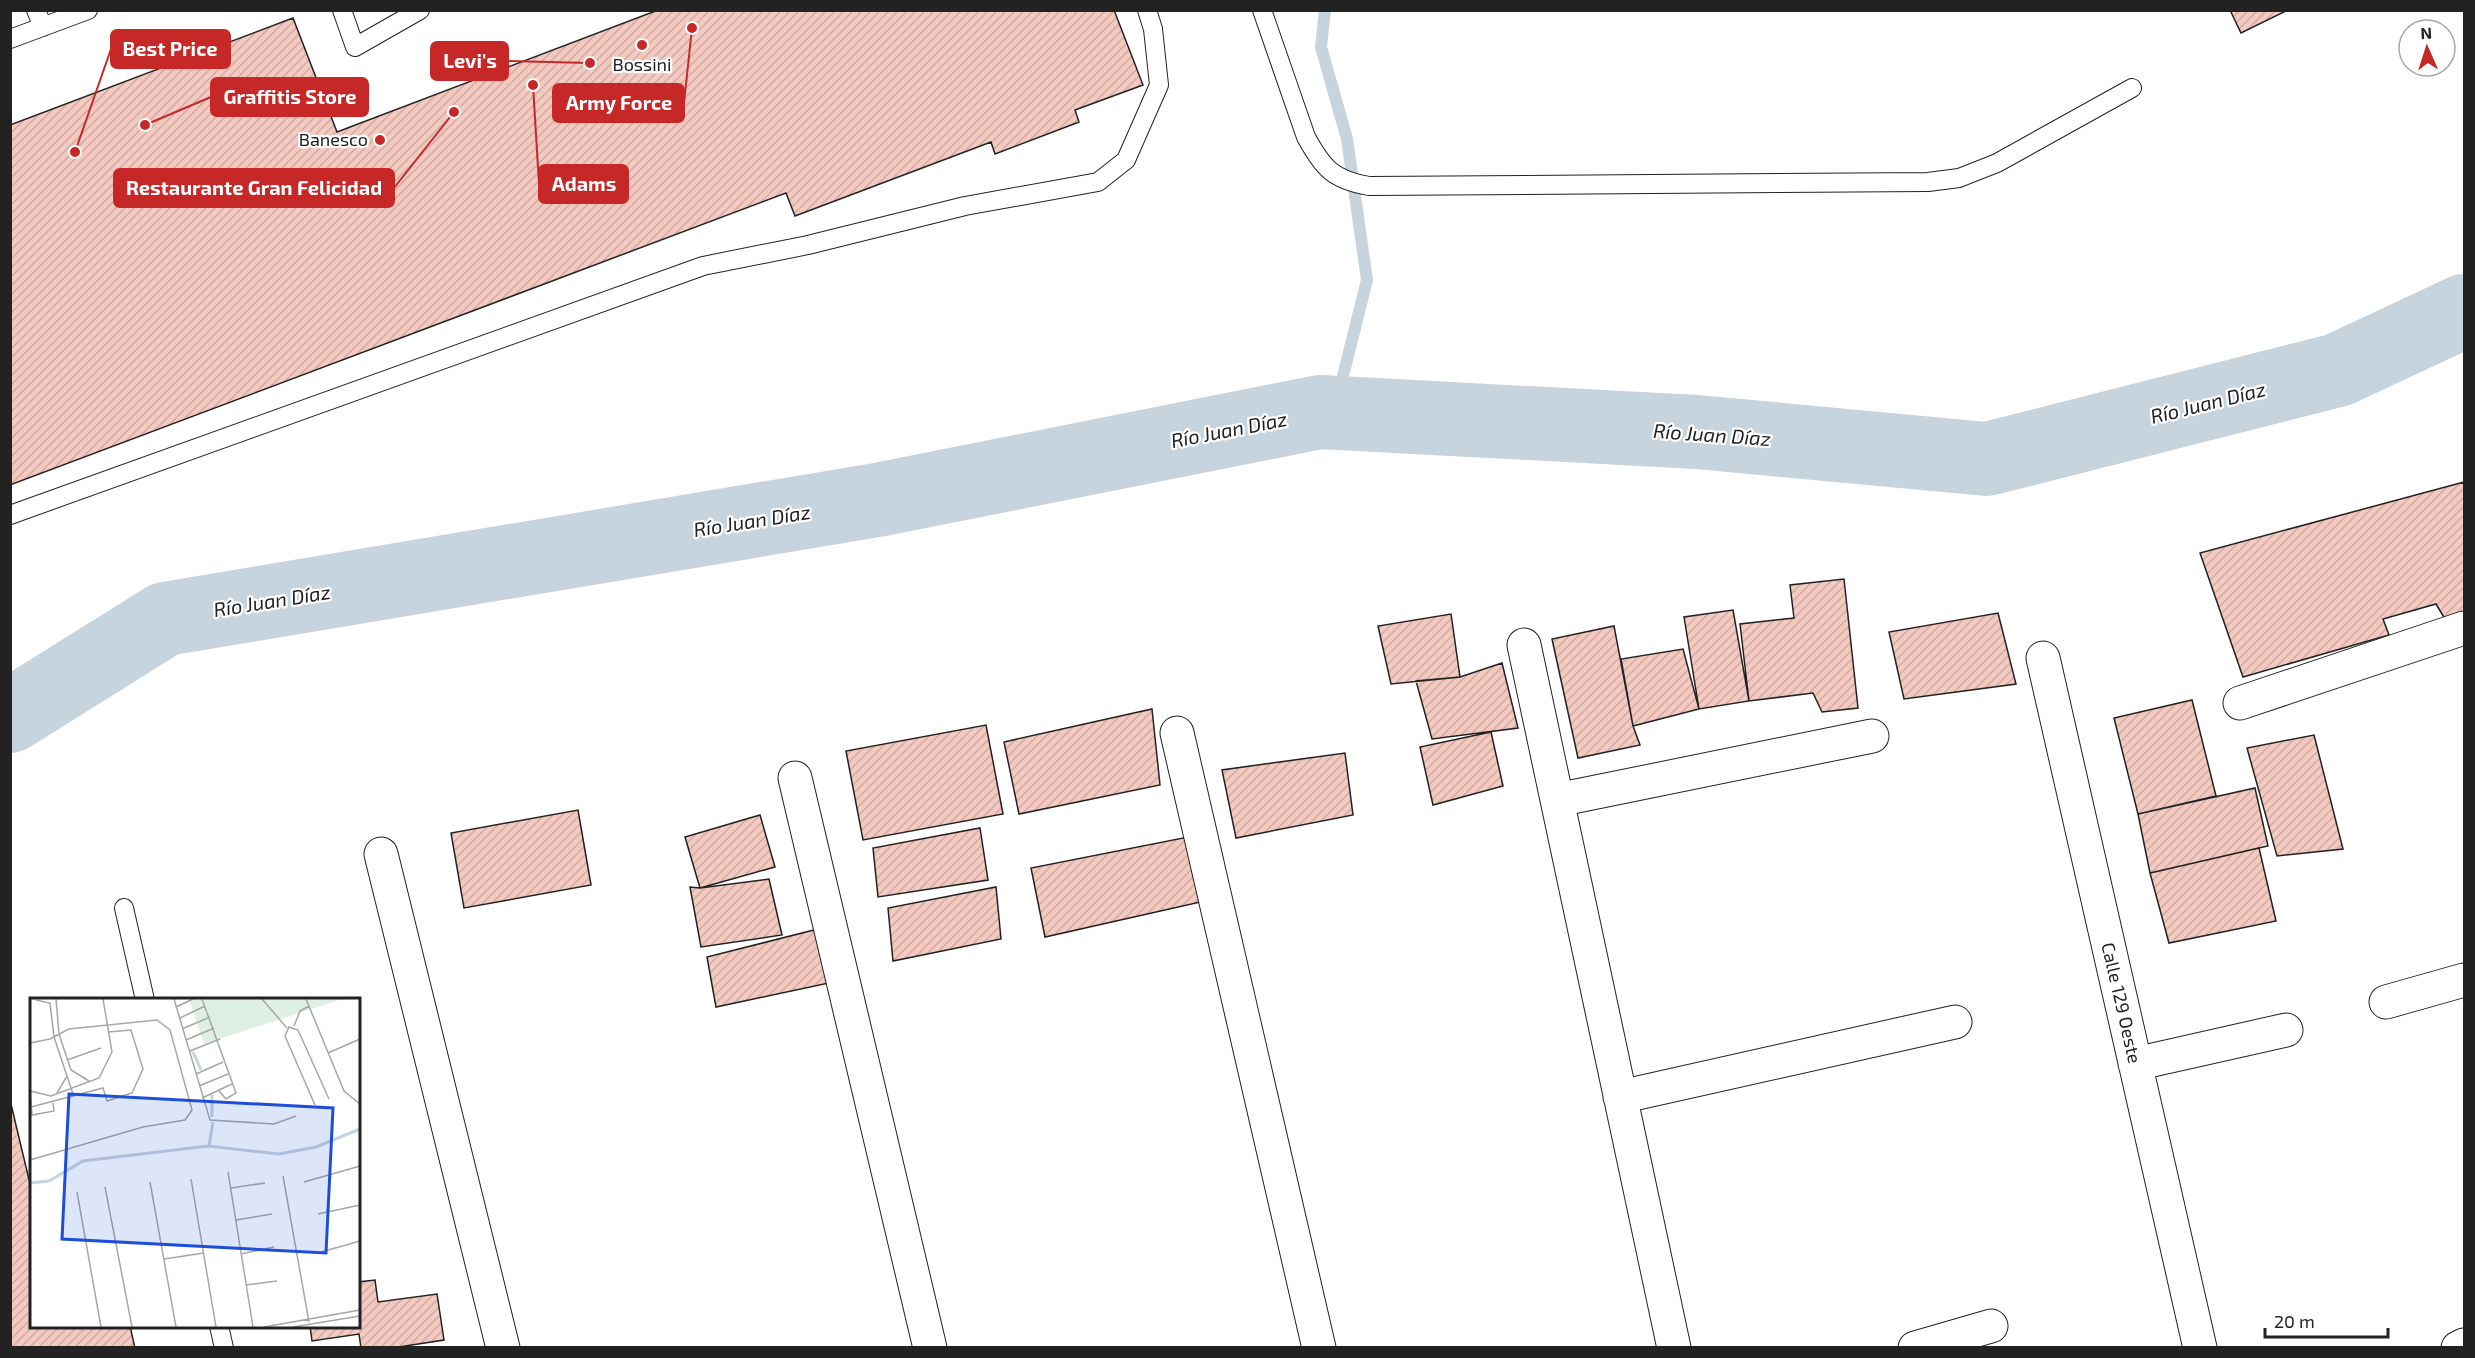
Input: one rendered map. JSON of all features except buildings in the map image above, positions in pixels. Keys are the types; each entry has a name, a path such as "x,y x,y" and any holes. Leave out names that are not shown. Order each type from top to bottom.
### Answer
{"street":[{"path":"2240,703 2464,628"},
{"path":"1524,645 1674,1347"},
{"name":"Calle 129 Oeste","path":"2043,658 2200,1347"},
{"path":"1178,733 1319,1347"},
{"path":"1557,800 1872,736"},
{"path":"795,778 930,1347"},
{"path":"381,854 503,1347"},
{"path":"2386,1002 2464,980"},
{"path":"1620,1097 1955,1022"},
{"path":"2135,1064 2286,1030"},
{"path":"1915,1347 1991,1326"},
{"path":"2458,1347 2464,1345"}],"lane":[{"path":"10,39 40,19 88,10"},
{"path":"342,10 355,47 420,10"},
{"path":"10,515 703,266 808,245 965,206 1098,182 1126,160 1159,85 1154,29 1147,10"},
{"path":"1262,10 1306,137 1315,154 1328,170 1347,182 1369,186 1928,182 1959,177 1997,163 2132,88"},
{"path":"124,908 145,998"},
{"path":"219,1328 224,1347"}],"waterway":[{"path":"1325,10 1321,47 1347,139 1367,280 1334,412"},
{"name":"Río Juan Díaz","path":"10,716 165,619 877,500 1320,412 1697,432 1987,459 2338,370 2464,311"}],"place":[{"name":"Army Force","path":"692,28"},
{"name":"Bossini","path":"642,45"},
{"name":"Levi's","path":"590,63"},
{"name":"Adams","path":"533,85"},
{"name":"Restaurante Gran Felicidad","path":"454,112"},
{"name":"Graffitis Store","path":"145,125"},
{"name":"Banesco","path":"380,140"},
{"name":"Best Price","path":"75,152"}]}
